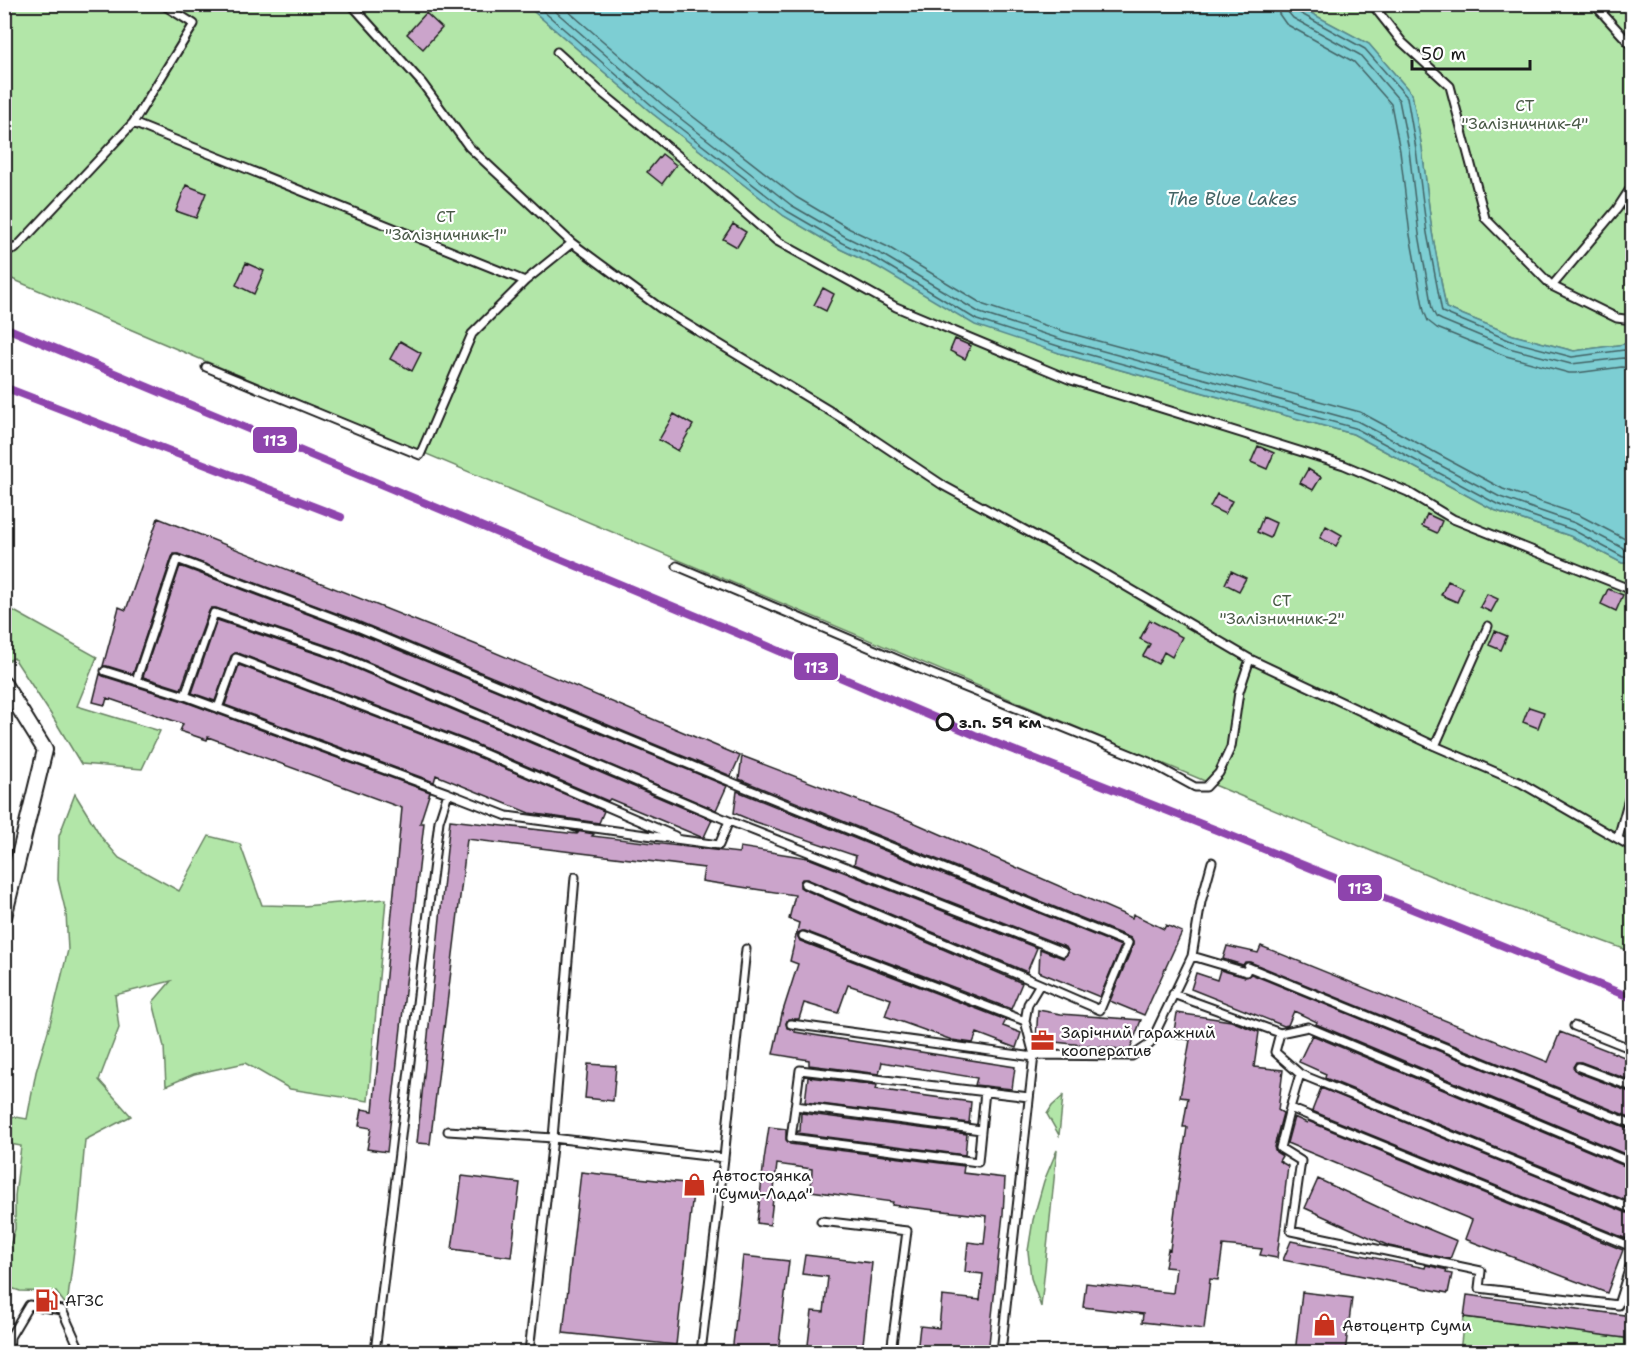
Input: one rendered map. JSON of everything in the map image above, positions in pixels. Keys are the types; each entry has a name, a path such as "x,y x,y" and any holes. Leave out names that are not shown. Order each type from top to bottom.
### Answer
{"street":[{"path":"4,684 45,750 4,917"}],"lane":[{"path":"4,245 15,249 132,123 194,24 162,4"},
{"path":"351,4 422,83 469,147 572,243 660,308 848,422 944,486 1091,566 1250,659 1435,746 1521,783 1632,847"},
{"path":"1372,4 1402,42 1450,86 1485,218 1552,286 1617,318 1632,320"},
{"path":"1594,4 1632,46"},
{"path":"557,52 777,241 896,307 1071,380 1344,465 1408,492 1453,519 1632,590"},
{"path":"132,123 525,282"},
{"path":"1552,286 1617,209 1632,186"},
{"path":"206,367 420,455 471,334 525,282 572,243"},
{"path":"136,681 177,559 355,626 1128,943 1100,1010 805,884"},
{"path":"676,566 1149,762 1195,787 1206,788 1219,772 1231,747 1239,692 1250,659"},
{"path":"185,696 214,613 338,655 729,821 1063,952"},
{"path":"1435,746 1488,626"},
{"path":"218,708 236,658 464,745 684,840"},
{"path":"105,671 185,696 507,816 719,844 729,821"},
{"path":"1618,838 1632,788"},
{"path":"375,1353 438,820 448,793"},
{"path":"791,1024 1034,1056 1132,1056 1150,1044 1192,956 1201,902 1212,862"},
{"path":"551,1353 529,1351 553,1138 575,877"},
{"path":"803,936 1025,1022"},
{"path":"701,1353 746,949"},
{"path":"1192,956 1246,972 1248,967 1632,1124"},
{"path":"1001,1353 1034,1056 1025,1022 1028,1004 1040,984"},
{"path":"1173,994 1280,1033 1308,1027 1632,1163"},
{"path":"1574,1026 1632,1049"},
{"path":"1280,1033 1275,1052 1300,1074 1632,1209"},
{"path":"1579,1067 1632,1087"},
{"path":"985,1091 978,1162 791,1138 800,1070 985,1091 1029,1096"},
{"path":"1300,1074 1280,1148 1300,1161 1291,1232 1481,1271 1479,1288 1618,1305 1632,1260"},
{"path":"795,1106 981,1130"},
{"path":"1290,1108 1632,1247"},
{"path":"448,1131 553,1138 724,1158"},
{"path":"821,1221 907,1231 891,1353"},
{"path":"9,1353 7,1335 29,1305 62,1310 81,1353"}],"green space":[{"path":"5,5 526,5 653,114 784,216 840,249 1059,353 1353,434 1494,510 1570,536 1622,563 1632,563 1632,952 1469,892 5,276"},
{"name":"СТ \"Залізничник-4\"","path":"1296,5 1632,5 1632,347 1625,344 1574,351 1513,335 1446,308 1432,232 1422,148 1412,94 1369,44"},
{"path":"5,606 97,657 77,706 160,731 142,769 81,764 14,658 5,662"},
{"path":"75,794 102,838 119,858 179,891 209,836 240,844 262,905 303,906 386,899 368,1101 290,1089 245,1063 194,1074 166,1086 164,1047 153,1002 171,981 115,995 119,1028 99,1080 131,1116 85,1140 67,1306 56,1292 20,1291 5,1286 7,1256 15,1229 15,1196 21,1146 5,1143 4,1115 27,1119 36,1072 68,950 66,913 58,880 59,836"},
{"path":"1063,1096 1059,1135 1047,1114"},
{"path":"1057,1150 1041,1307 1031,1278 1028,1251 1033,1220 1044,1181"},
{"path":"1464,1317 1632,1339 1632,1352 1460,1352"}],"water":[{"name":"The Blue Lakes","path":"526,5 1296,5 1369,44 1412,94 1422,148 1432,232 1446,308 1513,335 1574,351 1625,344 1632,347 1632,563 1622,563 1570,536 1494,510 1353,434 1059,353 975,325 876,266 840,249 784,216 653,114"}],"building":[{"path":"426,13 442,28 423,49 407,34"},
{"path":"662,154 676,165 662,184 647,172"},
{"path":"186,185 206,193 196,218 176,211"},
{"path":"733,224 746,232 737,247 723,239"},
{"path":"246,263 264,271 254,294 236,285"},
{"path":"823,288 834,294 826,311 814,305"},
{"path":"955,339 971,346 965,359 950,351"},
{"path":"400,341 421,353 412,371 390,359"},
{"path":"674,414 693,425 678,451 659,440"},
{"path":"1258,446 1274,453 1267,469 1251,462"},
{"path":"1308,469 1321,477 1313,490 1300,483"},
{"path":"1217,494 1232,501 1225,514 1210,507"},
{"path":"1427,514 1442,521 1437,533 1422,526"},
{"path":"1263,517 1276,523 1270,538 1257,532"},
{"path":"158,518 482,647 740,756 731,776 357,621 178,554 172,557 133,674 103,666 119,607 126,610"},
{"path":"1326,526 1342,535 1336,546 1320,538"},
{"path":"180,566 353,631 727,786 716,810 340,650 216,608 211,608 209,611 181,689 143,677"},
{"path":"1231,571 1246,578 1239,591 1225,584"},
{"path":"1448,581 1463,588 1457,602 1441,595"},
{"path":"1608,589 1623,595 1616,611 1601,604"},
{"path":"1487,594 1498,599 1491,612 1480,607"},
{"path":"217,620 336,660 712,820 704,837 701,837 610,799 608,801 466,740 238,653 231,656 215,701 192,693"},
{"path":"1150,620 1182,637 1172,657 1164,652 1158,664 1143,656 1150,644 1140,639"},
{"path":"1495,631 1507,636 1501,650 1489,645"},
{"path":"239,665 462,750 604,811 599,823 529,813 436,775 434,782 225,705"},
{"path":"100,674 183,701 430,792 420,823 424,823 387,1152 367,1149 371,1128 359,1126 362,1109 373,1111 402,808 208,737 207,740 180,731 183,724 107,698 105,705 93,702"},
{"path":"1529,707 1544,712 1538,728 1523,722"},
{"path":"742,756 906,819 1132,918 1133,914 1164,929 1166,925 1182,932 1144,1015 1110,1001 1133,945 1131,938 739,779"},
{"path":"737,791 1121,946 1100,997 1039,972 1040,949 1063,958 1068,953 1066,947 854,864 856,856 734,813"},
{"path":"450,820 578,833 570,830 594,834 592,836 739,853 740,847 808,858 1037,948 1027,972 807,879 802,879 800,882 800,887 803,889 1022,983 1011,1009 805,931 798,933 800,941 1006,1020 1003,1026 1021,1033 1016,1048 977,1033 973,1043 952,1040 885,1016 891,999 848,985 838,1013 804,1003 799,1019 788,1019 787,1028 795,1032 1015,1067 1012,1089 975,1085 977,1078 882,1062 879,1074 809,1065 809,1060 773,1054 782,1014 798,964 790,961 799,923 789,919 795,895 702,881 704,868 467,839 430,1144 417,1143"},
{"path":"1227,946 1258,953 1261,946 1548,1062 1560,1032 1632,1060 1632,1081 1581,1062 1576,1062 1573,1067 1577,1072 1632,1093 1632,1118 1250,962 1245,962 1243,965 1223,959"},
{"path":"1220,970 1245,977 1251,974 1632,1130 1632,1157 1316,1024 1317,1022 1294,1011 1288,1025 1284,1026 1191,989 1196,973 1217,980"},
{"path":"1038,1010 1141,1020 1130,1050 1036,1040"},
{"path":"1177,1013 1231,1021 1259,1032 1254,1067 1283,1070 1278,1110 1283,1113 1274,1147 1276,1152 1282,1156 1279,1161 1288,1166 1277,1258 1260,1255 1262,1249 1223,1245 1218,1280 1210,1279 1204,1329 1142,1322 1143,1314 1083,1307 1086,1283 1173,1293 1176,1268 1165,1267 1168,1249 1170,1250 1187,1127 1183,1127 1188,1098 1180,1097 1190,1040 1173,1037"},
{"path":"1312,1035 1632,1169 1632,1203 1325,1078 1326,1074 1299,1062"},
{"path":"588,1064 616,1066 613,1101 585,1098"},
{"path":"808,1077 877,1085 876,1089 971,1102 969,1123 805,1102"},
{"path":"1321,1088 1632,1215 1632,1225 1627,1239 1312,1111"},
{"path":"801,1113 967,1134 965,1155 797,1133 800,1131"},
{"path":"1294,1117 1623,1250 1607,1293 1465,1239 1472,1220 1287,1143"},
{"path":"769,1127 786,1129 786,1140 790,1144 964,1166 963,1173 1005,1178 988,1353 917,1353 920,1326 939,1328 942,1296 980,1300 983,1274 965,1272 968,1242 984,1244 987,1216 892,1205 893,1202 811,1191 812,1169 777,1164 770,1225 757,1223"},
{"path":"581,1172 694,1184 676,1345 563,1333"},
{"path":"462,1176 520,1183 511,1257 452,1249"},
{"path":"1318,1179 1457,1241 1450,1259 1389,1246 1305,1208"},
{"path":"1291,1241 1425,1268 1426,1265 1447,1270 1446,1273 1452,1274 1448,1293 1283,1260"},
{"path":"805,1255 872,1263 862,1353 807,1353 812,1311 824,1312 828,1277 802,1274"},
{"path":"743,1256 789,1261 778,1353 732,1353"},
{"name":"Автоцентр Суми","path":"1302,1292 1352,1298 1345,1353 1295,1353"},
{"path":"1467,1295 1632,1316 1632,1339 1464,1317"}],"transit line":[{"name":"113","path":"4,327 749,638 975,735 1632,998"},
{"name":"113","path":"4,387 341,517"}],"place":[{"name":"з.п. 59 км","path":"945,722"},
{"name":"Зарічний гаражний кооператив","path":"1043,1041"},
{"name":"Автостоянка \"Суми-Лада\"","path":"694,1184"},
{"name":"АГЗС","path":"47,1300"},
{"name":"Автоцентр Суми","path":"1324,1325"}],"park label":[{"name":"СТ \"Залізничник-1\"","path":"446,225"},
{"name":"СТ \"Залізничник-2\"","path":"1282,609"}]}
